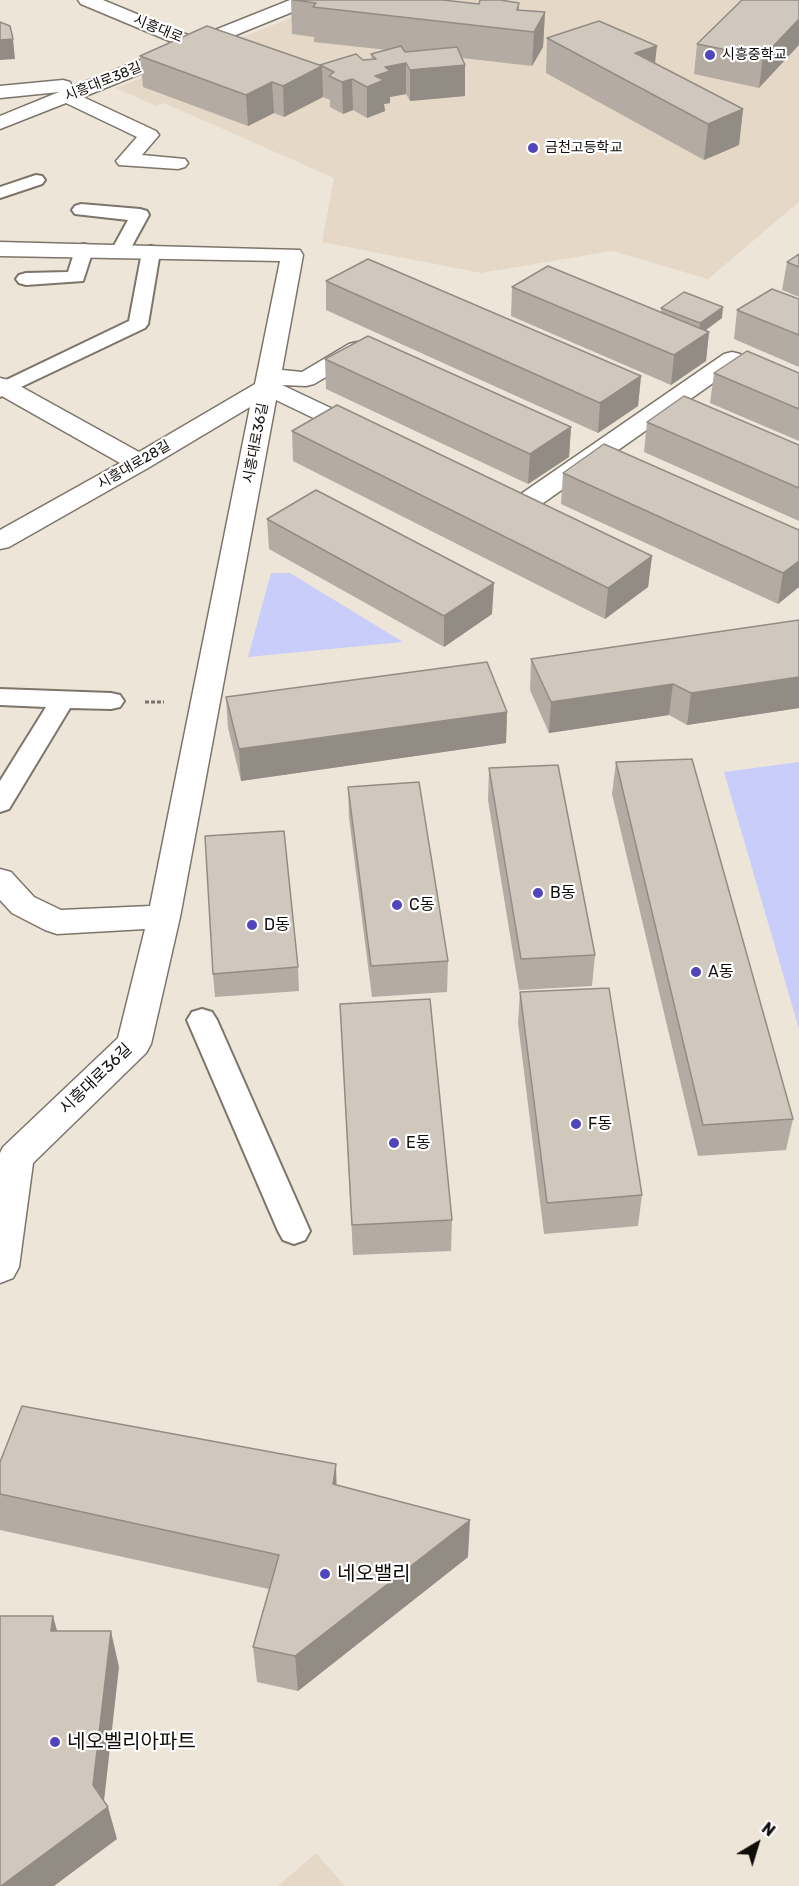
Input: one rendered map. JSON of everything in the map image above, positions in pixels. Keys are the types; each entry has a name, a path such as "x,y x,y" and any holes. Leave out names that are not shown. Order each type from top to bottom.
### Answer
{"street":[{"name":"시흥대로","path":"87,0 196,45"},
{"name":"시흥대로38길","path":"0,123 306,0"},
{"path":"0,92 101,82"},
{"path":"66,96 149,135 126,161 178,163"},
{"name":"시흥대로36길","path":"0,249 292,255 164,917 134,1044 16,1157 6,1187 0,1267"},
{"path":"268,382 306,379 357,349 390,363"},
{"path":"478,487 520,507 585,449 732,359"},
{"path":"268,382 383,442"},
{"name":"시흥대로28길","path":"0,541 139,463 268,382"},
{"path":"2,388 139,463"},
{"path":"0,880 23,904 57,922 164,917"}],"lane":[{"path":"0,193 36,180"},
{"path":"81,210 140,215 120,251"},
{"path":"26,279 76,277 84,250"},
{"path":"2,388 138,324 151,252"},
{"path":"0,697 111,701"},
{"path":"0,803 63,699"},
{"path":"202,1020 294,1231"}],"path":[{"path":"111,701 206,703"}],"shaded area":[{"name":"금천고등학교","path":"335,0 799,0 799,202 708,279 612,251 481,273 322,242 334,178 164,103 156,106 116,88"},
{"path":"271,573 290,573 403,642 248,657"},
{"path":"799,762 799,1029 724,772"},
{"path":"316,1853 345,1886 278,1886"}],"building":[{"path":"293,0 443,0 479,4 480,0 500,0 519,3 517,10 545,12 534,32 313,7 316,3"},
{"path":"742,0 799,0 799,19 763,57 697,44"},
{"path":"599,21 657,46 635,53 743,109 708,124 547,38"},
{"path":"0,22 10,26 13,39 0,40"},
{"path":"207,26 322,66 283,86 272,82 246,95 140,56"},
{"path":"401,46 405,52 457,47 465,65 410,70 406,63 385,67 390,71 375,76 384,80 367,87 352,79 342,82 329,76 334,72 320,65 356,54 363,60 376,59 371,54"},
{"path":"799,254 799,267 787,262"},
{"path":"368,259 641,376 600,403 326,281"},
{"path":"548,266 709,332 674,355 512,287"},
{"path":"772,289 799,299 799,335 737,310"},
{"path":"684,292 723,307 700,323 661,308"},
{"path":"368,336 571,427 530,454 325,359"},
{"path":"747,351 799,373 799,409 714,373"},
{"path":"684,396 799,445 799,488 647,422"},
{"path":"337,405 652,556 608,588 292,431"},
{"path":"604,444 799,530 799,561 783,573 563,473"},
{"path":"316,490 494,583 444,616 267,519"},
{"path":"799,620 799,677 691,693 673,684 551,702 531,659"},
{"path":"487,662 507,712 239,749 226,697"},
{"name":"A동","path":"692,759 793,1119 703,1125 616,762"},
{"name":"B동","path":"558,765 595,955 521,959 489,768"},
{"name":"C동","path":"419,782 448,961 371,966 348,787"},
{"name":"D동","path":"284,831 298,967 213,974 205,836"},
{"name":"F동","path":"609,988 642,1195 547,1203 520,992"},
{"name":"E동","path":"430,999 452,1220 352,1225 340,1004"},
{"name":"네오밸리","path":"22,1406 336,1464 333,1484 470,1520 295,1656 253,1647 279,1555 0,1494 0,1462"},
{"name":"네오벨리아파트","path":"0,1616 53,1616 51,1631 111,1631 93,1785 108,1807 1,1886 0,1886"}],"place":[{"name":"시흥중학교","path":"710,55"},
{"name":"금천고등학교","path":"533,148"},
{"name":"B동","path":"538,893"},
{"name":"C동","path":"397,905"},
{"name":"D동","path":"252,925"},
{"name":"A동","path":"696,972"},
{"name":"F동","path":"576,1124"},
{"name":"E동","path":"394,1143"},
{"name":"네오밸리","path":"325,1574"},
{"name":"네오벨리아파트","path":"55,1742"}]}
